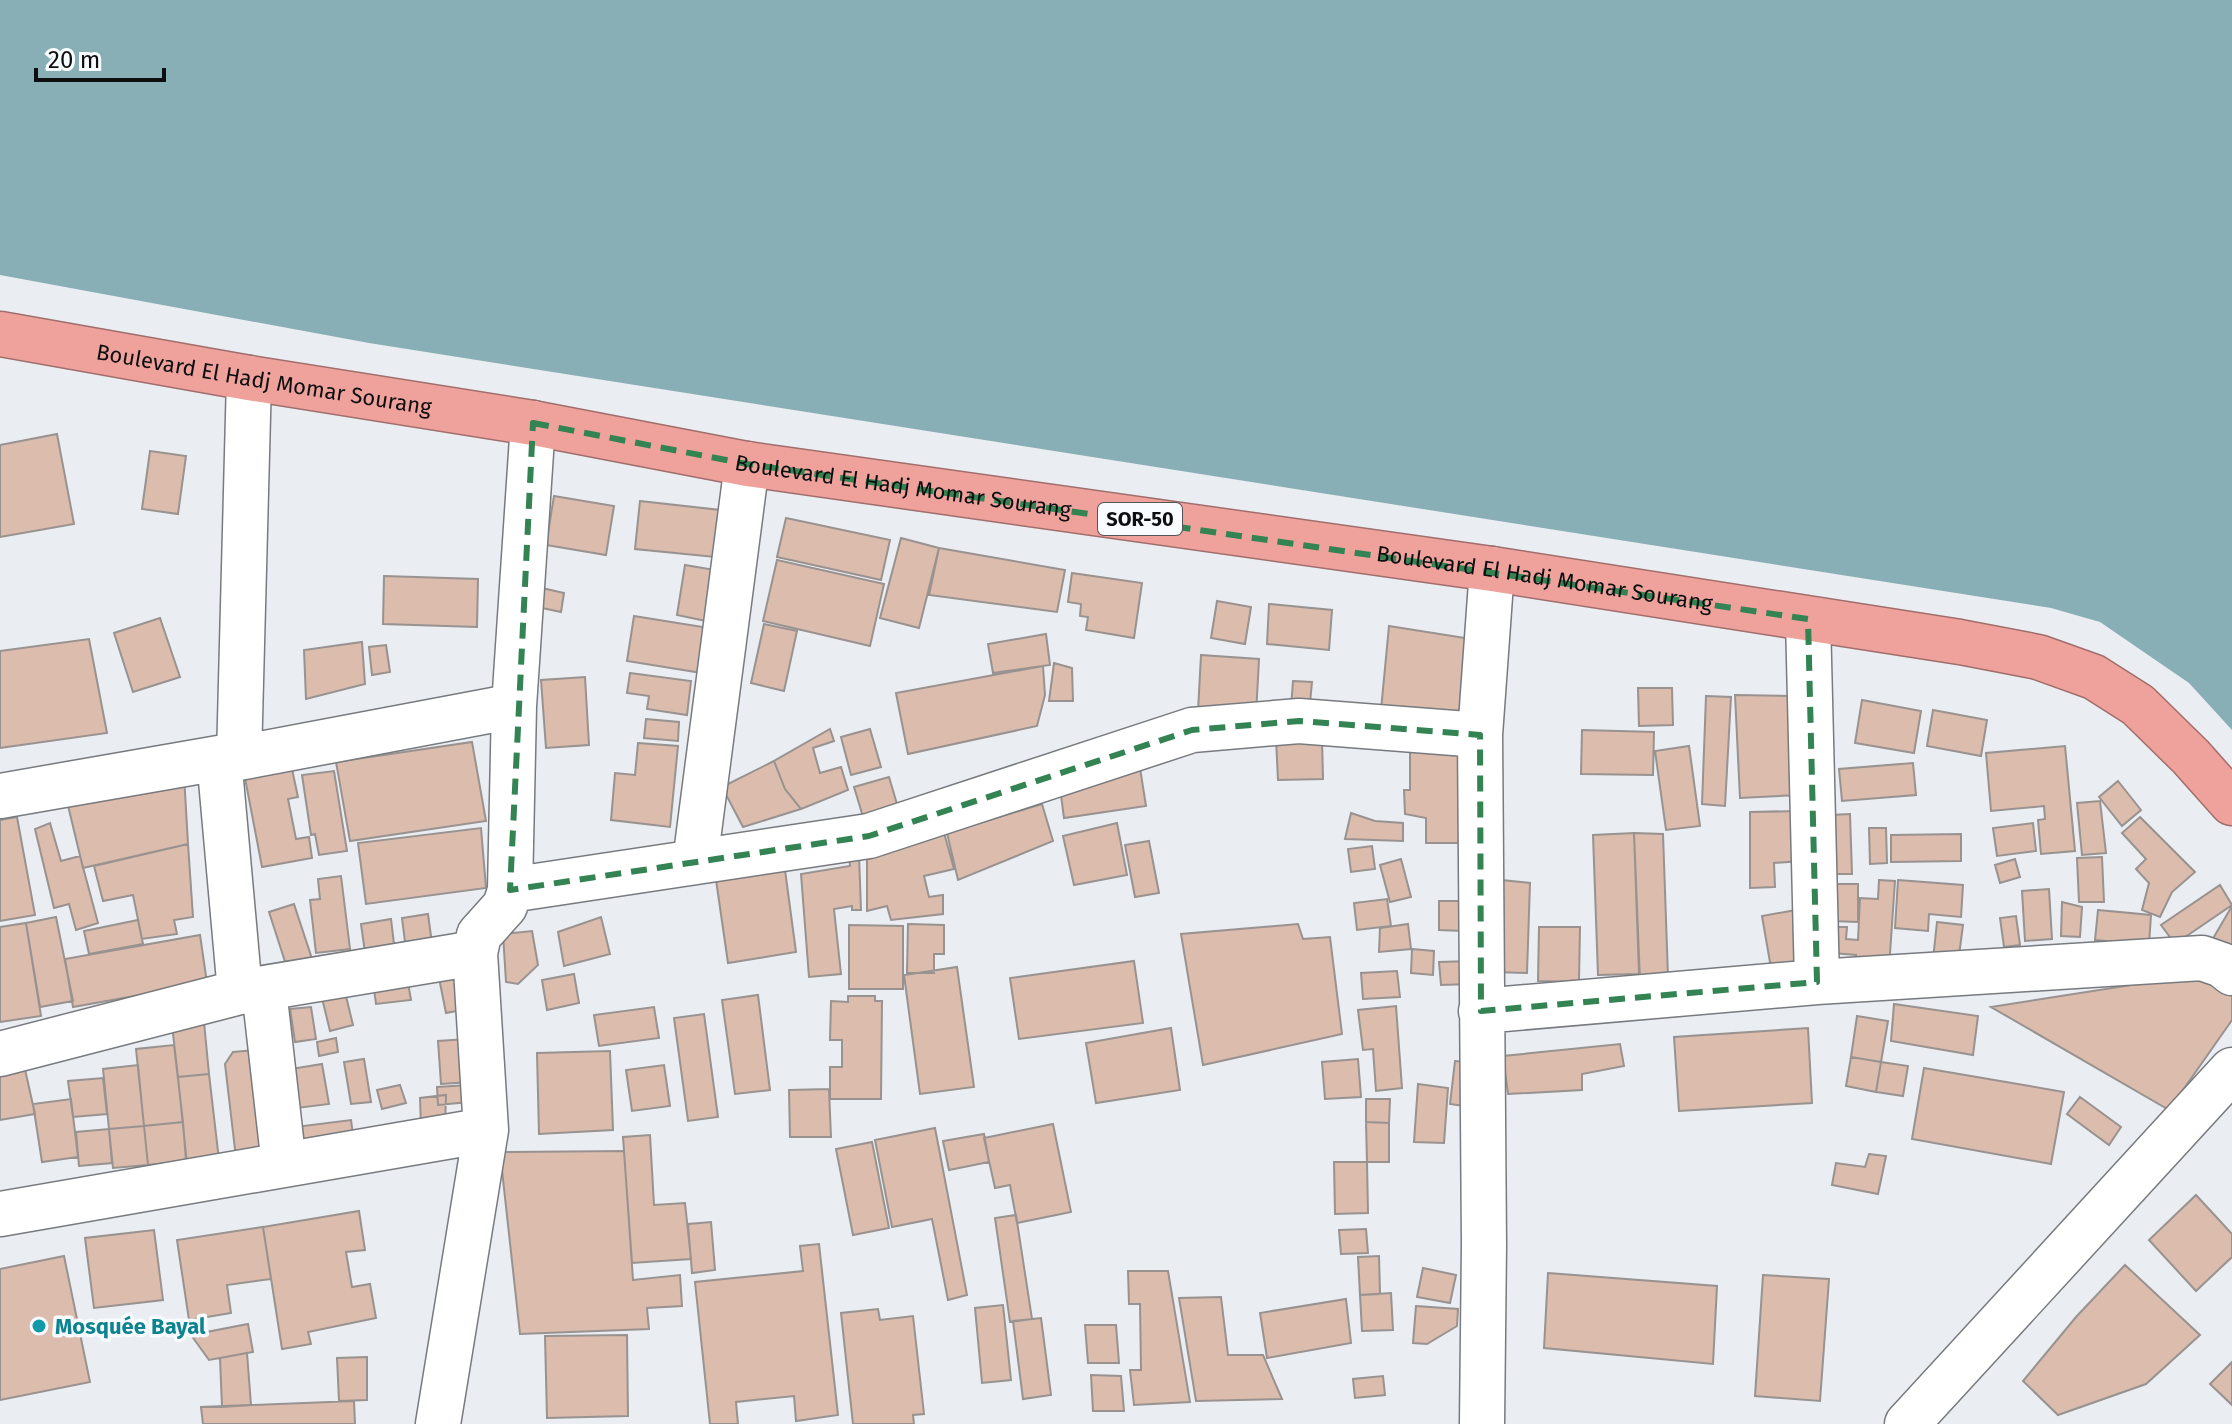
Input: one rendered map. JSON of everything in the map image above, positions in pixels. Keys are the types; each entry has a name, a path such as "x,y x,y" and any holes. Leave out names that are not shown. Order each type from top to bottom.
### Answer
{"highway":[{"name":"Boulevard El Hadj Momar Sourang","path":"0,334 533,423 747,464 1492,569 2038,657 2094,677 2138,705 2232,803"}],"street":[{"path":"249,378 229,758 252,991 284,1165"},
{"path":"438,1424 486,1130 475,953 479,935 505,906 510,890 514,706 533,423"},
{"path":"695,862 747,464"},
{"path":"1482,1424 1484,1244 1480,735 1492,569"},
{"path":"1808,619 1817,982"},
{"path":"0,796 514,706"},
{"path":"510,890 869,836 1192,730 1299,721 1480,735"},
{"path":"0,1054 252,991 475,953"},
{"path":"1481,1011 1817,982 2202,958 2222,965 2232,973"},
{"path":"1907,1424 2232,1070"},
{"path":"0,1214 486,1130"}],"highlighted area":[{"path":"533,423 747,464 1808,619 1817,982 1481,1011 1480,735 1299,721 1192,730 869,836 510,890"}],"water":[{"path":"0,0 2232,0 2232,730 2189,683 2100,622 2051,608 369,343 0,275"}],"building":[{"path":"57,434 74,524 0,537 0,445"},
{"path":"150,451 186,456 178,514 142,509"},
{"path":"554,496 614,506 606,555 546,545"},
{"path":"640,501 720,510 715,557 635,549"},
{"path":"786,518 890,540 881,580 777,557"},
{"path":"901,538 939,548 919,628 880,618"},
{"path":"939,548 1065,570 1057,612 929,595"},
{"path":"777,560 884,584 870,646 763,621"},
{"path":"685,565 715,570 706,621 677,615"},
{"path":"1072,573 1142,583 1134,638 1086,630 1088,617 1080,616 1081,604 1068,602"},
{"path":"384,576 478,579 477,627 383,624"},
{"path":"542,588 564,593 561,612 537,607"},
{"path":"1217,601 1251,607 1245,644 1211,638"},
{"path":"1269,604 1332,610 1329,650 1267,644"},
{"path":"634,616 709,628 702,673 627,661"},
{"path":"160,618 180,677 133,692 114,633"},
{"path":"764,624 797,631 784,691 751,683"},
{"path":"1389,626 1478,640 1474,713 1381,710"},
{"path":"1046,634 1050,665 993,673 988,644"},
{"path":"89,639 107,733 0,748 0,651"},
{"path":"362,642 365,684 306,699 304,650"},
{"path":"386,645 390,672 372,675 369,647"},
{"path":"1201,655 1259,659 1256,715 1198,711"},
{"path":"1054,663 1072,668 1073,701 1049,701"},
{"path":"1043,666 1045,695 1037,726 908,754 896,693"},
{"path":"630,673 691,681 687,715 647,709 649,696 627,693"},
{"path":"585,677 589,745 546,748 541,680"},
{"path":"1293,681 1312,682 1310,703 1291,708"},
{"path":"1638,688 1672,688 1673,725 1639,726"},
{"path":"1735,695 1794,696 1799,795 1740,798"},
{"path":"1706,696 1731,697 1725,806 1702,804"},
{"path":"1862,700 1921,711 1914,753 1855,743"},
{"path":"1933,710 1987,720 1981,756 1927,746"},
{"path":"646,719 679,722 678,741 644,738"},
{"path":"830,729 834,741 813,748 820,773 841,767 848,790 801,809 785,789 774,761"},
{"path":"870,729 881,767 851,775 841,737"},
{"path":"1582,730 1654,732 1653,775 1581,774"},
{"path":"1322,738 1323,779 1278,780 1276,739"},
{"path":"472,742 486,821 350,841 336,762"},
{"path":"638,743 678,746 670,827 611,820 615,773 635,775"},
{"path":"1410,744 1466,744 1466,843 1426,843 1426,818 1405,814 1404,790 1410,790"},
{"path":"1689,746 1700,826 1666,830 1655,751"},
{"path":"2065,746 2075,851 2041,854 2038,820 2045,819 2044,806 1991,811 1986,753"},
{"path":"774,761 785,789 801,809 743,827 722,787"},
{"path":"1913,763 1916,795 1842,801 1839,769"},
{"path":"1140,768 1146,806 1064,818 1059,780"},
{"path":"292,769 298,797 288,799 296,839 309,837 312,858 262,867 245,778"},
{"path":"334,771 347,851 319,855 315,834 311,835 302,775"},
{"path":"184,775 188,844 83,868 65,793"},
{"path":"889,777 902,821 867,830 854,787"},
{"path":"2118,781 2141,810 2122,826 2099,797"},
{"path":"2100,801 2106,853 2082,855 2077,803"},
{"path":"1042,804 1053,841 958,880 947,833"},
{"path":"1798,811 1801,861 1774,863 1775,887 1750,888 1750,812"},
{"path":"1351,813 1375,821 1403,823 1403,841 1345,839"},
{"path":"1850,814 1852,874 1831,874 1830,815"},
{"path":"17,817 35,915 0,921 0,820"},
{"path":"2140,817 2195,872 2172,892 2160,917 2142,910 2149,883 2136,869 2146,859 2122,833"},
{"path":"50,823 61,861 80,856 98,923 76,930 69,904 54,908 35,829"},
{"path":"1117,823 1127,875 1074,885 1063,836"},
{"path":"2033,823 2036,851 1997,856 1993,828"},
{"path":"481,828 486,888 366,904 358,843"},
{"path":"1869,828 1886,828 1887,863 1870,864"},
{"path":"943,829 954,869 924,876 929,897 943,895 943,914 891,920 887,906 867,911 867,849"},
{"path":"1634,833 1663,834 1668,977 1640,981"},
{"path":"1634,833 1639,974 1598,975 1593,835"},
{"path":"1961,834 1961,861 1891,862 1891,835"},
{"path":"1149,841 1159,893 1135,897 1125,845"},
{"path":"188,844 193,917 174,920 177,934 142,939 133,895 103,901 94,866"},
{"path":"1372,846 1375,869 1351,872 1348,849"},
{"path":"783,855 796,952 728,963 714,866"},
{"path":"849,855 859,855 861,910 852,910 852,906 834,909 841,974 809,977 801,874 850,866"},
{"path":"2102,857 2104,902 2079,902 2077,858"},
{"path":"1401,859 1411,897 1390,902 1380,865"},
{"path":"2015,859 2020,877 2000,883 1995,865"},
{"path":"341,876 350,949 316,953 310,900 320,899 318,879"},
{"path":"1492,879 1530,883 1527,973 1494,972"},
{"path":"1879,880 1895,881 1889,968 1856,965 1856,955 1833,953 1835,927 1847,927 1846,939 1858,940 1860,898 1878,899"},
{"path":"1898,880 1963,885 1961,917 1929,914 1928,931 1895,928"},
{"path":"1832,884 1858,884 1858,922 1831,921"},
{"path":"2220,885 2232,905 2175,944 2161,925"},
{"path":"2049,889 2052,939 2025,941 2022,891"},
{"path":"1387,899 1391,926 1357,930 1354,903"},
{"path":"1439,901 1463,901 1463,931 1439,930"},
{"path":"2062,902 2082,907 2080,937 2061,936"},
{"path":"294,904 314,965 289,974 269,912"},
{"path":"2232,906 2232,971 2204,954"},
{"path":"1796,910 1804,963 1771,968 1762,916"},
{"path":"2098,910 2151,915 2149,945 2095,940"},
{"path":"428,914 433,951 366,960 361,924 391,919 394,944 405,942 402,918"},
{"path":"2016,916 2020,945 2004,947 2000,918"},
{"path":"56,917 73,1001 40,1007 26,923"},
{"path":"601,917 610,954 564,966 558,932"},
{"path":"138,920 143,944 89,954 84,931"},
{"path":"1937,922 1963,925 1957,971 1932,969"},
{"path":"26,923 41,1016 0,1022 0,927"},
{"path":"908,924 944,925 944,954 934,954 934,973 907,973"},
{"path":"1298,924 1303,939 1330,937 1342,1034 1203,1065 1181,934"},
{"path":"1408,924 1411,949 1379,952 1380,928"},
{"path":"849,925 903,926 903,989 849,989"},
{"path":"1539,927 1580,927 1579,982 1538,981"},
{"path":"532,931 538,965 518,984 506,982 503,934"},
{"path":"200,935 207,983 73,1007 65,959"},
{"path":"1412,949 1434,951 1433,975 1411,973"},
{"path":"1134,961 1143,1023 1019,1039 1010,978"},
{"path":"1470,961 1471,984 1441,985 1439,962"},
{"path":"957,967 974,1087 920,1094 904,975"},
{"path":"1397,971 1400,997 1363,999 1361,973"},
{"path":"470,972 477,1007 446,1013 439,978"},
{"path":"2208,973 2232,990 2232,1020 2169,1110 1991,1007"},
{"path":"574,974 579,1003 547,1010 542,980"},
{"path":"407,977 411,1000 376,1004 373,982"},
{"path":"344,988 353,1025 330,1031 321,994"},
{"path":"758,995 770,1090 735,1094 722,1000"},
{"path":"848,996 875,996 875,1001 882,1001 881,1099 830,1099 830,1067 842,1067 842,1040 830,1040 831,1001 848,1002"},
{"path":"1894,1004 1978,1016 1973,1055 1891,1041"},
{"path":"1396,1006 1402,1088 1376,1091 1373,1049 1363,1050 1358,1010"},
{"path":"311,1007 316,1039 295,1042 290,1009"},
{"path":"654,1007 659,1038 599,1046 594,1015"},
{"path":"704,1014 718,1117 688,1121 674,1018"},
{"path":"1857,1016 1888,1021 1881,1062 1851,1057"},
{"path":"204,1022 209,1074 178,1077 172,1025"},
{"path":"1171,1028 1180,1090 1096,1103 1086,1043"},
{"path":"1808,1028 1812,1103 1679,1111 1674,1037"},
{"path":"336,1038 338,1052 319,1056 317,1042"},
{"path":"467,1039 470,1082 441,1084 438,1041"},
{"path":"1620,1044 1624,1066 1582,1074 1582,1090 1508,1094 1503,1056"},
{"path":"174,1045 183,1122 144,1126 136,1049"},
{"path":"257,1050 270,1154 236,1158 225,1064 233,1052"},
{"path":"610,1051 613,1130 539,1134 537,1053"},
{"path":"1851,1057 1881,1062 1876,1092 1846,1086"},
{"path":"364,1059 371,1102 351,1104 344,1062"},
{"path":"1358,1059 1361,1097 1325,1099 1322,1062"},
{"path":"1455,1061 1477,1063 1471,1107 1450,1104"},
{"path":"1881,1062 1908,1066 1903,1096 1876,1092"},
{"path":"322,1064 329,1104 297,1108 291,1069"},
{"path":"24,1065 35,1114 0,1120 0,1068"},
{"path":"138,1065 144,1126 109,1129 103,1069"},
{"path":"664,1065 670,1106 632,1111 626,1070"},
{"path":"1924,1068 2064,1092 2051,1164 1912,1139"},
{"path":"209,1074 219,1160 187,1164 178,1077"},
{"path":"103,1078 107,1114 73,1117 68,1081"},
{"path":"1418,1084 1448,1088 1444,1143 1414,1142"},
{"path":"400,1085 406,1103 382,1109 377,1090"},
{"path":"468,1085 469,1102 438,1105 437,1087"},
{"path":"829,1089 831,1137 790,1137 789,1090"},
{"path":"446,1095 445,1126 421,1127 420,1098"},
{"path":"2080,1097 2121,1127 2109,1145 2067,1114"},
{"path":"71,1099 78,1157 42,1162 33,1104"},
{"path":"1366,1099 1390,1099 1389,1123 1366,1122"},
{"path":"351,1120 355,1150 290,1159 287,1128"},
{"path":"183,1122 186,1161 148,1165 144,1126"},
{"path":"1366,1122 1389,1123 1389,1162 1367,1162"},
{"path":"1053,1124 1071,1212 1017,1223 1010,1185 995,1188 984,1138"},
{"path":"144,1126 148,1165 113,1168 109,1129"},
{"path":"935,1128 967,1295 948,1300 932,1219 892,1227 875,1140"},
{"path":"109,1129 112,1163 79,1166 76,1132"},
{"path":"984,1134 989,1162 949,1170 943,1141"},
{"path":"650,1135 654,1205 685,1203 691,1259 632,1263 623,1137"},
{"path":"872,1142 889,1228 853,1235 836,1149"},
{"path":"624,1151 633,1280 680,1275 682,1306 647,1308 649,1329 520,1334 500,1152"},
{"path":"1869,1154 1886,1156 1878,1194 1832,1185 1836,1163 1865,1167"},
{"path":"1334,1162 1367,1162 1368,1213 1335,1214"},
{"path":"2196,1195 2232,1234 2232,1257 2196,1291 2149,1240"},
{"path":"359,1211 365,1250 346,1252 352,1287 370,1284 376,1318 308,1332 311,1344 282,1349 263,1227"},
{"path":"1016,1215 1032,1319 1010,1322 995,1218"},
{"path":"711,1222 715,1270 692,1273 688,1224"},
{"path":"263,1227 271,1279 227,1285 231,1313 189,1320 177,1240"},
{"path":"1366,1229 1368,1253 1341,1254 1339,1230"},
{"path":"154,1230 163,1300 94,1308 85,1238"},
{"path":"819,1244 838,1415 796,1421 794,1396 736,1402 738,1424 710,1424 695,1282 803,1271 800,1246"},
{"name":"Mosquée Bayal","path":"64,1256 90,1382 0,1400 0,1269"},
{"path":"1379,1256 1380,1294 1360,1295 1358,1257"},
{"path":"2125,1265 2200,1335 2146,1384 2058,1415 2023,1381 2076,1317"},
{"path":"1423,1268 1456,1275 1450,1303 1417,1297"},
{"path":"1128,1271 1168,1271 1190,1402 1134,1405 1130,1370 1141,1370 1140,1304 1129,1304"},
{"path":"1548,1273 1717,1286 1713,1364 1544,1348"},
{"path":"1763,1275 1829,1279 1820,1401 1755,1396"},
{"path":"1391,1293 1393,1330 1362,1331 1360,1295"},
{"path":"1221,1297 1228,1355 1263,1355 1282,1399 1196,1401 1179,1298"},
{"path":"1346,1299 1351,1343 1267,1358 1260,1313"},
{"path":"1003,1305 1011,1380 982,1383 975,1308"},
{"path":"1416,1306 1458,1309 1457,1326 1427,1344 1413,1343"},
{"path":"878,1309 880,1320 913,1316 924,1414 913,1415 914,1424 853,1424 841,1313"},
{"path":"1041,1318 1051,1395 1023,1399 1013,1321"},
{"path":"248,1324 253,1352 209,1360 191,1335"},
{"path":"1085,1325 1116,1325 1119,1363 1088,1363"},
{"path":"627,1335 628,1416 547,1418 545,1336"},
{"path":"247,1353 251,1405 222,1407 220,1358"},
{"path":"367,1357 367,1400 339,1401 337,1358"},
{"path":"2232,1362 2232,1405 2210,1384"},
{"path":"1091,1375 1121,1376 1124,1411 1093,1411"},
{"path":"1383,1376 1385,1395 1355,1398 1353,1379"},
{"path":"354,1401 355,1424 203,1424 201,1407"}],"place":[{"name":"Mosquée Bayal","path":"39,1326"}]}
